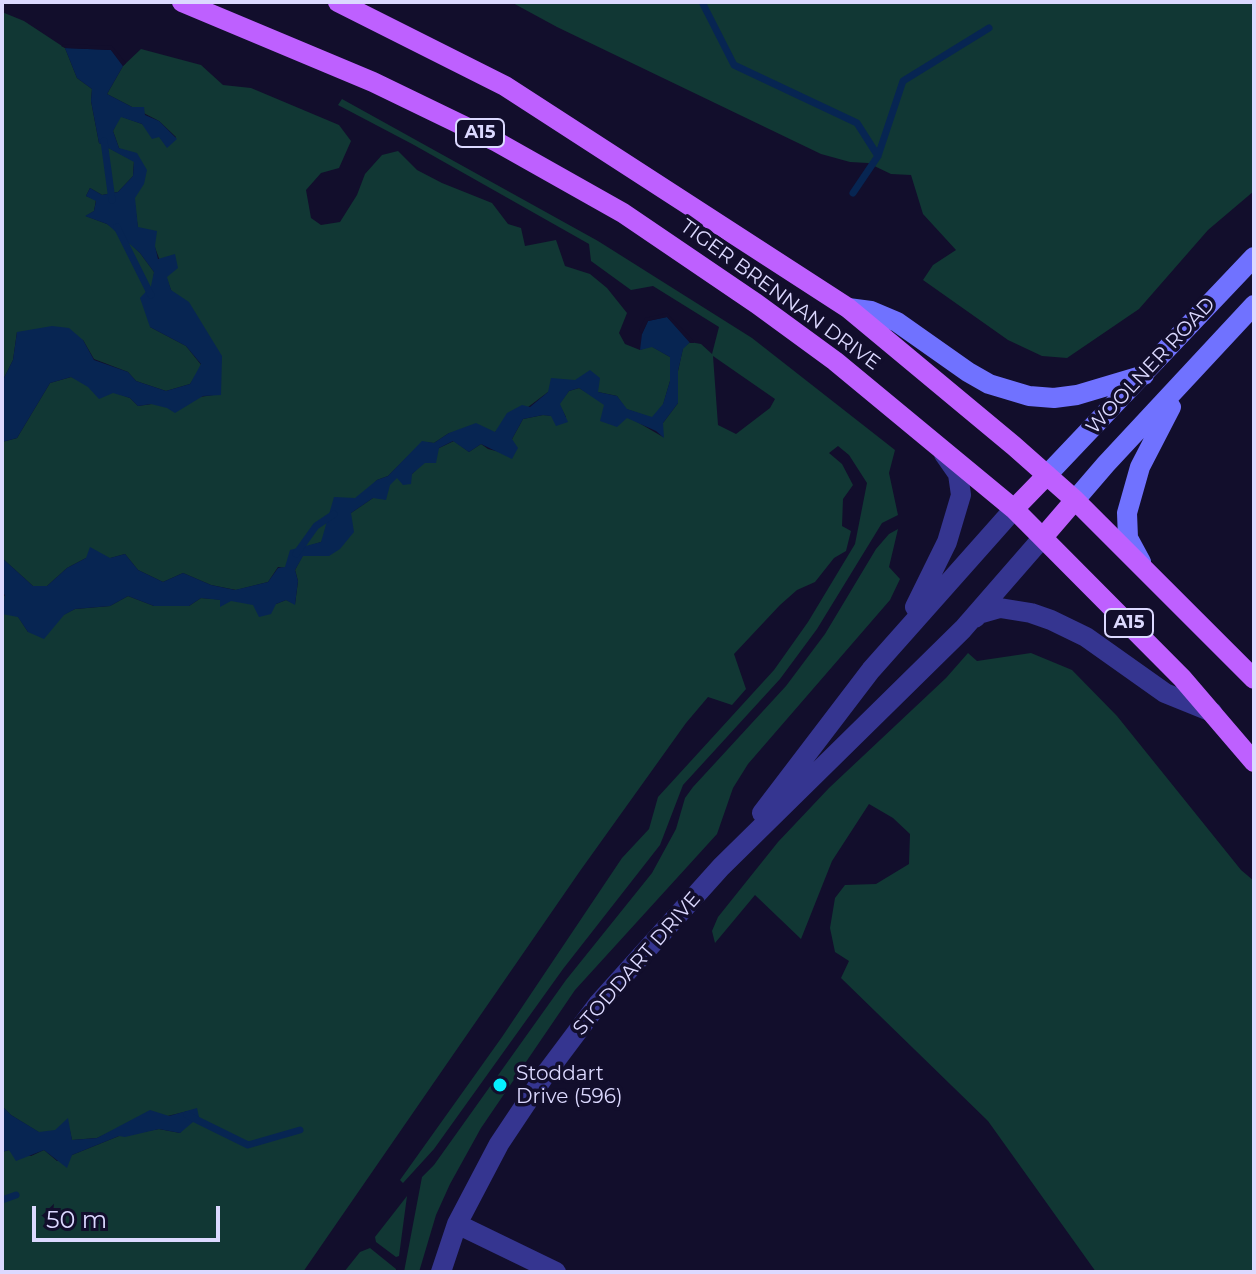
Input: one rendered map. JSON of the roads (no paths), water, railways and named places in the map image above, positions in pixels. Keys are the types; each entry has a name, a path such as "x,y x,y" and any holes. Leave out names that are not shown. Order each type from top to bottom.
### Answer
{"main road":[{"name":"TIGER BRENNAN DRIVE","path":"182,2 400,95 497,142 623,213 780,320 931,439 1044,536 1212,712 1254,762"},
{"name":"TIGER BRENNAN DRIVE","path":"338,2 505,86 848,308 1075,500 1254,679"},
{"name":"WOOLNER ROAD","path":"1047,475 1254,257"},
{"name":"WOOLNER ROAD","path":"1075,500 1254,305"},
{"path":"848,308 871,311 897,322 989,384 1029,396 1054,398 1077,395 1144,375"},
{"path":"1145,567 1128,538 1127,513 1140,467 1180,385"},
{"path":"1014,509 1047,475"},
{"path":"1044,536 1075,500"}],"street":[{"path":"897,639 942,555 961,495 958,474 931,439"},
{"name":"STODDART DRIVE","path":"721,867 897,639 1014,509"},
{"name":"STODDART DRIVE","path":"441,1272 457,1224 499,1144 598,1004 721,867 963,629 1044,536"},
{"path":"963,629 979,614 990,610 1011,608 1031,613 1086,637 1165,693 1212,712"},
{"path":"457,1224 556,1272"}],"water":[{"path":"65,48 111,50 123,66 107,94 132,107 144,107 145,115 159,121 177,139 167,148 159,137 152,139 142,124 121,117 113,131 119,148 137,153 147,170 144,184 135,198 138,227 157,231 155,246 158,259 175,254 178,268 167,277 171,290 189,302 222,356 221,395 203,396 175,413 151,404 138,406 130,398 113,393 99,399 88,387 71,377 50,383 17,438 2,442 2,382 13,360 17,332 52,326 69,328 83,340 94,360 128,372 136,381 166,391 190,384 201,364 186,346 150,327 140,298 151,286 154,272 140,253 107,224 85,216 94,211 96,201 86,196 90,188 102,195 118,192 133,176 134,162 99,143 91,101 92,89 77,78"},
{"path":"667,317 690,342 683,349 678,371 678,403 663,423 664,438 627,418 617,427 600,421 604,405 579,388 569,391 560,404 568,422 556,426 551,416 543,415 523,419 512,439 518,448 512,459 481,444 469,452 453,441 439,448 436,463 425,463 412,474 411,484 403,485 397,478 390,485 386,500 373,498 351,513 354,532 340,549 329,556 303,556 295,570 298,581 295,605 286,600 276,604 271,614 259,617 253,605 231,601 220,607 220,600 201,598 189,606 154,606 128,596 110,606 75,609 64,615 44,639 28,632 18,617 2,614 5,595 2,592 2,558 33,586 47,586 67,568 86,558 90,547 110,558 125,554 138,570 163,582 183,573 211,585 235,590 268,582 278,568 285,567 290,550 321,542 334,497 355,498 377,480 388,476 422,441 434,443 449,433 476,423 495,432 507,413 522,405 530,407 548,392 551,378 575,380 590,370 600,378 598,392 617,396 627,409 652,417 663,404 670,381 670,357 652,347 640,350 642,334 648,321"},
{"path":"2,1106 39,1132 55,1130 68,1118 72,1140 97,1138 150,1110 169,1116 197,1108 199,1117 180,1133 159,1129 119,1136 72,1155 67,1168 44,1150 16,1161 9,1150 2,1152"}],"waterway":[{"path":"702,2 734,65 857,123 878,156"},
{"path":"853,193 878,156 903,81 989,28"},
{"path":"104,141 112,200"},
{"path":"117,227 151,295"},
{"path":"296,554 316,526 334,514"},
{"path":"187,1115 248,1145 300,1130"},
{"path":"2,1200 16,1195"}],"place":[{"name":"Stoddart Drive (596)","path":"500,1085"}]}
